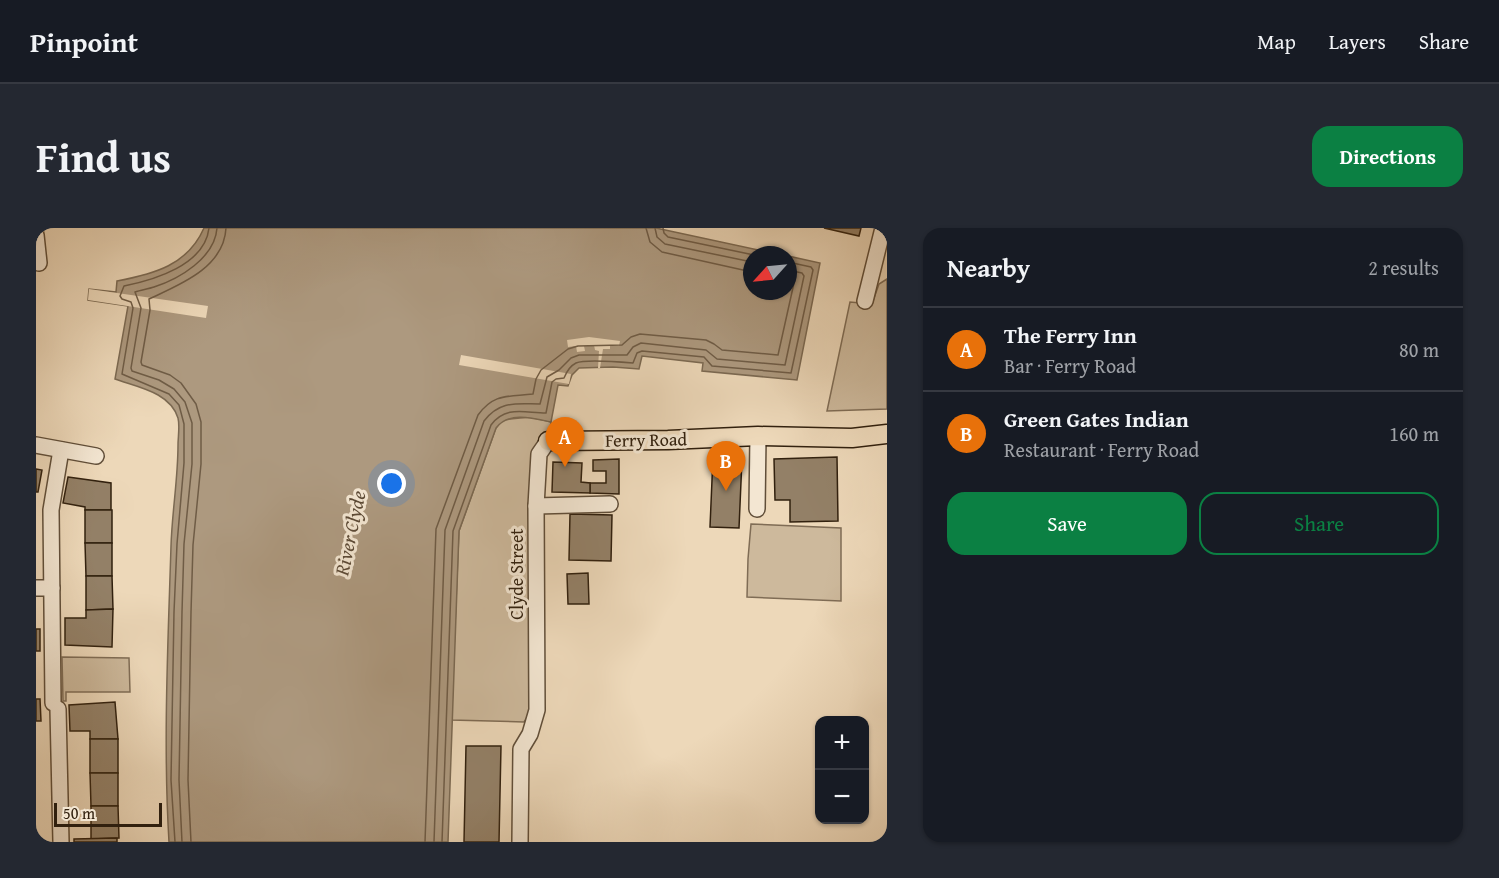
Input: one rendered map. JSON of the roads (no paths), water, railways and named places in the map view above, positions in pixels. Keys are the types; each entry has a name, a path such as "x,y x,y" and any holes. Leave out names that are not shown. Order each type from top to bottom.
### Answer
{"main road":[{"name":"Ferry Road","path":"548,441 668,440 758,436 852,438 887,434"}],"street":[{"path":"865,301 880,268 883,228"},
{"path":"36,235 39,263"},
{"path":"757,509 758,436"},
{"name":"Clyde Street","path":"520,842 521,749 530,734 537,710 536,506 539,454 548,441"},
{"path":"36,445 96,456"},
{"path":"61,450 44,540 44,588 56,706 61,842"},
{"path":"536,506 610,504"},
{"path":"36,675 52,675"}],"water":[{"name":"River Clyde","path":"204,228 656,228 743,247 743,300 797,300 797,258 820,263 797,380 702,371 703,363 642,356 639,369 579,368 572,375 568,386 558,385 551,422 522,417 508,419 496,428 459,531 448,842 169,842 166,768 167,657 179,421 174,409 160,396 115,379 128,306 88,300 89,289 116,292 117,281 144,275 168,266 189,251"}],"place":[{"name":"The Ferry Inn","path":"565,467"},
{"name":"Green Gates Indian","path":"726,491"}]}
